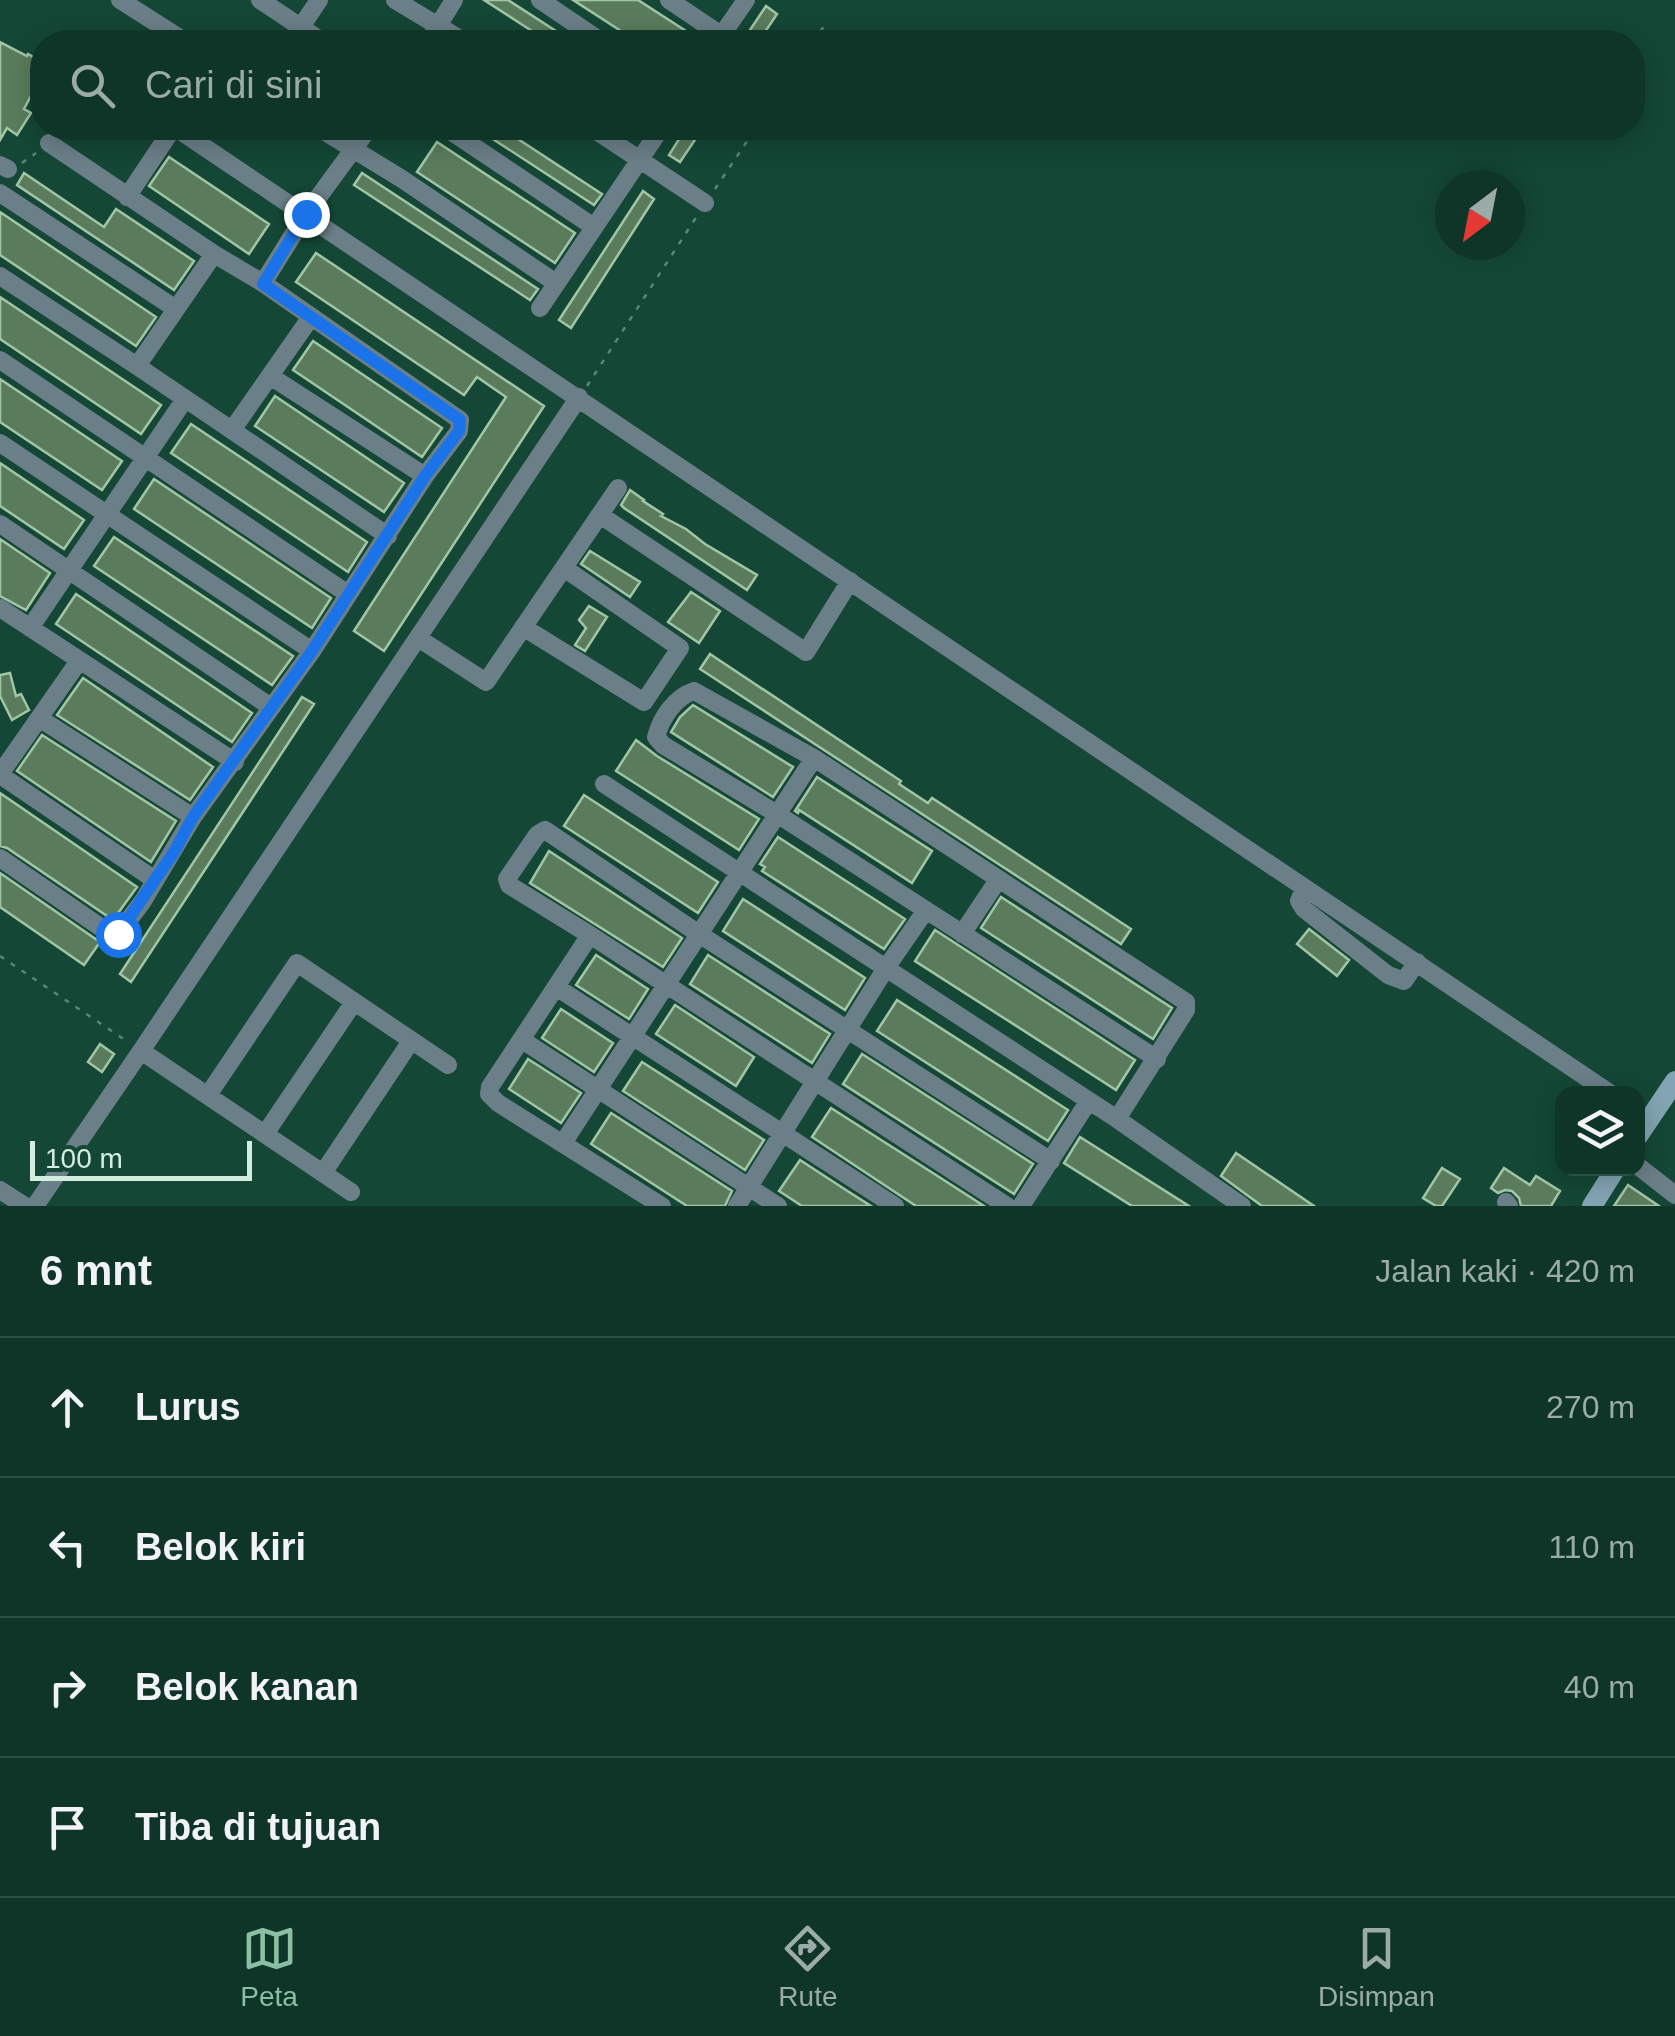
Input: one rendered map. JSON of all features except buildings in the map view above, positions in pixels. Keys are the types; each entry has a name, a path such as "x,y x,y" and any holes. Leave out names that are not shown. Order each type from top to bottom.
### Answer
{"main road":[{"path":"1645,1117 1675,1081"},
{"path":"1592,1206 1611,1176"}],"street":[{"path":"120,0 167,30"},
{"path":"260,0 305,30"},
{"path":"301,27 320,0"},
{"path":"395,0 446,30"},
{"path":"437,30 454,0"},
{"path":"540,0 584,30"},
{"path":"668,0 708,30"},
{"path":"725,30 746,0"},
{"path":"127,197 167,140"},
{"path":"193,140 1599,1086"},
{"path":"337,140 402,179 556,284"},
{"path":"263,284 306,214 361,140"},
{"path":"464,140 594,227"},
{"path":"610,140 706,203"},
{"path":"540,308 653,140"},
{"path":"0,858 114,935 118,934 193,817 312,651 425,476 459,431 460,420 49,143"},
{"path":"0,193 176,309"},
{"path":"137,366 214,254"},
{"path":"0,276 388,536"},
{"path":"232,430 311,317"},
{"path":"0,360 348,594"},
{"path":"270,376 425,476"},
{"path":"34,1206 580,397"},
{"path":"30,628 185,399"},
{"path":"0,442 312,651"},
{"path":"418,638 486,682 618,488"},
{"path":"600,514 806,652 850,581"},
{"path":"0,524 271,707"},
{"path":"523,627 644,702 680,648 564,568"},
{"path":"0,608 235,762"},
{"path":"79,661 0,774 156,880"},
{"path":"1117,1119 1157,1059 1186,1010 1186,1002 814,758 694,691 682,696 671,708 656,731 658,741 1157,1059"},
{"path":"38,718 193,817"},
{"path":"563,1143 814,758"},
{"path":"604,784 1117,1119 1242,1206"},
{"path":"1007,1206 506,878 545,830 1051,1161"},
{"path":"962,934 998,880"},
{"path":"1304,889 1299,902 1304,910 1388,975 1404,981 1417,962"},
{"path":"738,1206 926,910"},
{"path":"590,935 489,1094 662,1206"},
{"path":"208,1096 297,963 448,1065"},
{"path":"556,987 895,1206"},
{"path":"266,1134 354,1002"},
{"path":"522,1040 778,1206"},
{"path":"322,1173 412,1041"},
{"path":"142,1051 351,1192"},
{"path":"1021,1206 1088,1102"},
{"path":"1645,1171 1675,1195"},
{"path":"0,1190 25,1206"}],"path":[{"path":"821,30 824,26"},
{"path":"580,397 748,140"},
{"path":"4,167 49,143"},
{"path":"0,956 142,1051"}],"route":[{"path":"118,934 193,817 312,651 425,476 459,431 460,420 263,284 306,214"}]}
